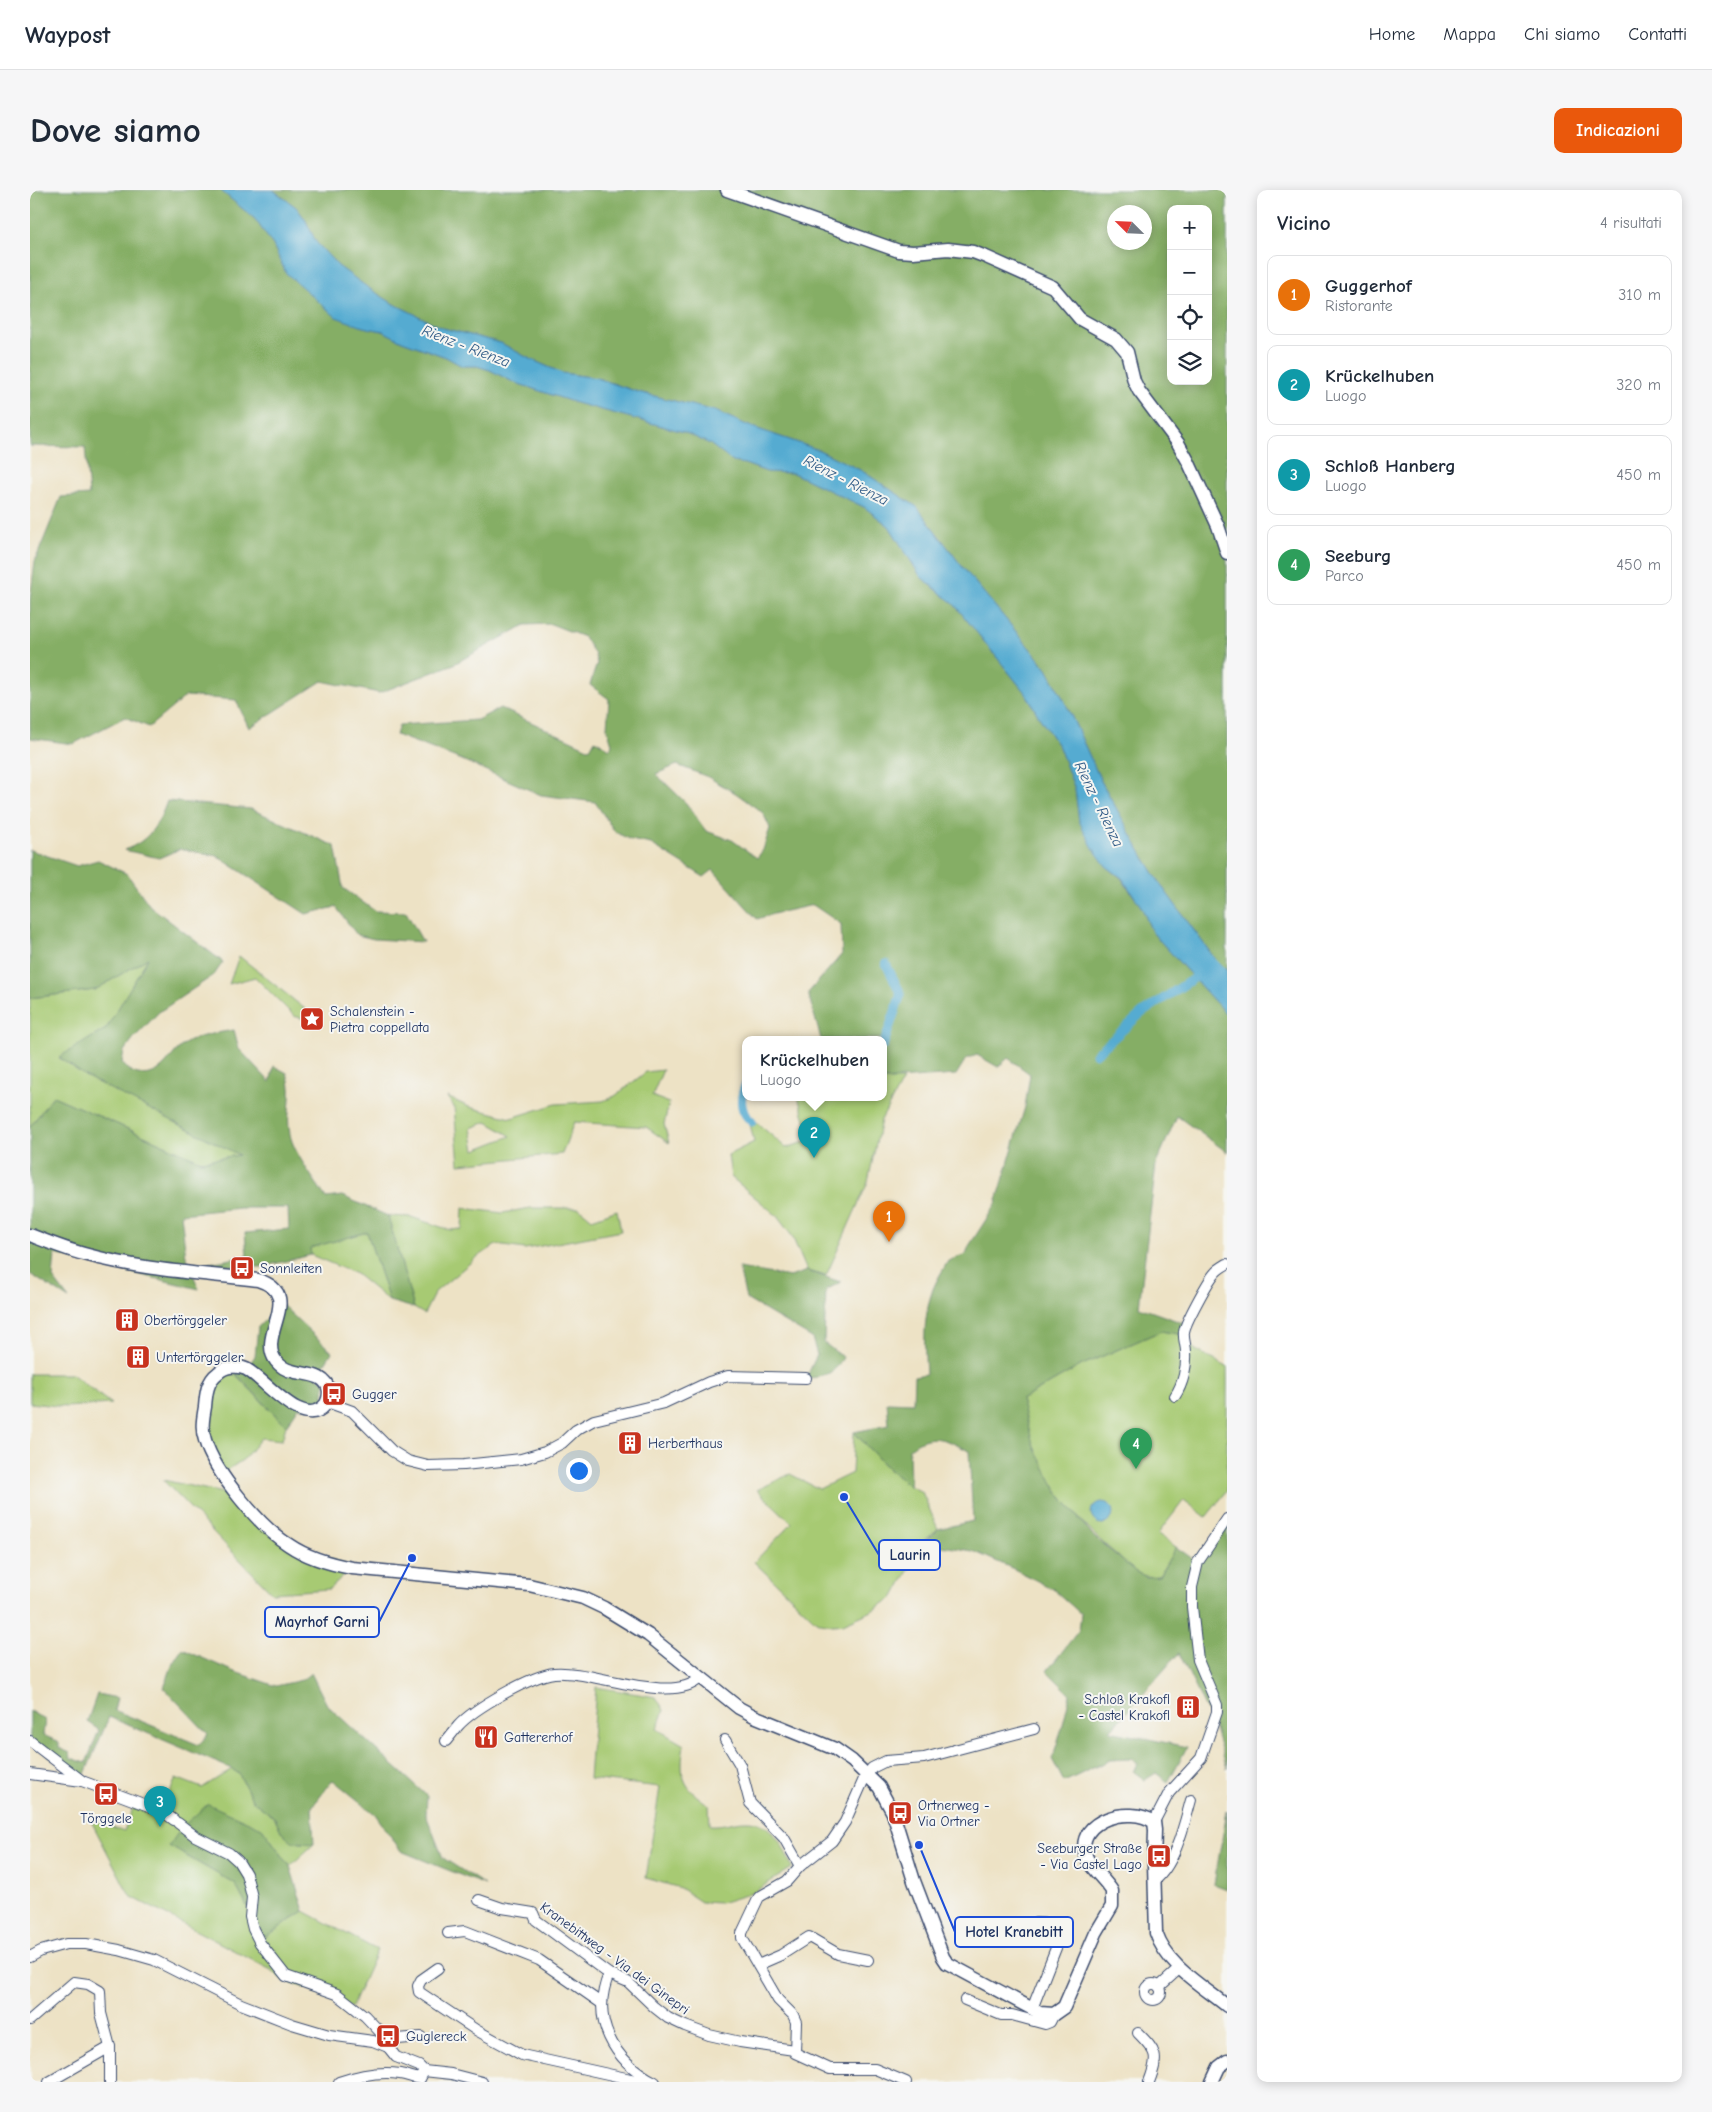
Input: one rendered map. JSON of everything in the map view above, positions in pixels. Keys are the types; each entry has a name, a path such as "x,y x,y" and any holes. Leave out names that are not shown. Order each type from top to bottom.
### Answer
{"street":[{"path":"727,190 899,251 912,252 948,249 972,252 1053,287 1080,319 1116,339 1127,352 1134,381 1139,391 1178,443 1218,526 1227,553"},
{"path":"30,1234 86,1255 173,1271 258,1280 273,1288 281,1304 271,1348 275,1360 290,1371 317,1377 325,1382 328,1388 327,1402 316,1411 308,1412 277,1396 246,1369 236,1366 225,1368 218,1372 211,1380 207,1392 202,1425 204,1439 209,1452 256,1518 289,1545 328,1564 520,1584 560,1591 594,1602 636,1628 672,1654 680,1663 739,1708 835,1749 852,1761 879,1787 890,1807 914,1881 943,1956 953,1967 1001,1990 1032,2009 1040,2013 1054,2014"},
{"path":"1175,1396 1182,1386 1185,1370 1187,1353 1184,1335 1186,1324 1213,1275 1220,1267 1227,1264"},
{"path":"327,1402 352,1410 392,1451 408,1461 434,1466 464,1465 521,1459 545,1452 562,1443 576,1430 594,1420 664,1404 709,1382 728,1376 806,1378"},
{"path":"1227,1519 1198,1562 1192,1587 1192,1607 1198,1660 1217,1712 1201,1758 1169,1793 1154,1822 1156,1933 1167,1954 1180,1968 1227,2006"},
{"path":"446,1742 458,1725 479,1708 546,1674 568,1673 646,1687 676,1688 695,1683 700,1678"},
{"path":"906,2082 875,2069 830,2070 798,2055 794,2050 796,2022 793,2015 778,2000 742,1938 742,1933 756,1902 767,1891 787,1881 800,1866 832,1841 845,1822 866,1775 872,1768 886,1761 924,1758 1034,1729"},
{"path":"724,1740 740,1765 750,1803 784,1838 800,1866"},
{"path":"30,1741 82,1781"},
{"path":"30,1774 82,1781 162,1811 195,1836 230,1853 238,1861 250,1885 252,1897 250,1917 253,1929 260,1943 286,1976 337,1994 365,2016 382,2034 388,2047 396,2057 419,2066 424,2071 451,2074 482,2082"},
{"path":"1154,1881 1162,1875 1178,1841 1191,1800"},
{"path":"965,2000 1001,2015 1012,2014 1045,2024 1050,2022 1054,2014 1064,2007 1096,1933 1112,1906 1112,1891 1092,1866 1085,1853 1086,1842 1091,1830 1104,1820 1126,1814 1144,1817 1154,1822"},
{"name":"Kranebittweg - Via dei Ginepri","path":"480,1900 502,1908 533,1913 536,1920 609,1974 628,1982 668,2018 717,2037 794,2050"},
{"path":"1032,2009 1064,1925 1036,1923"},
{"path":"448,1933 465,1931 538,1960 601,2003"},
{"path":"758,1964 781,1955 809,1937 838,1954 868,1960"},
{"path":"30,1957 41,1950 66,1944 86,1944 119,1950 154,1960 241,2004 292,2024 329,2035 373,2041 388,2047"},
{"path":"438,1968 421,1980 418,1986 419,1992 476,2030 522,2055 644,2082"},
{"path":"1159,1987 1180,1968"},
{"path":"609,1974 601,2003 603,2023 609,2039 629,2064 655,2082"},
{"path":"30,2020 74,1982 88,1984 100,1991 101,2013 110,2047 110,2082"},
{"path":"1138,2033 1153,2049 1156,2056 1149,2082"},
{"path":"388,2047 398,2038 420,2036"},
{"path":"49,2082 110,2047"},
{"path":"1212,2082 1219,2067 1227,2061"},
{"path":"339,2082 358,2076 380,2073 400,2074 420,2079 424,2071"}],"green space":[{"path":"30,190 220,190 255,219 273,245 286,273 310,292 363,327 383,331 402,341 446,357 462,366 477,366 490,370 513,382 576,403 684,432 710,444 733,462 767,472 793,473 864,507 889,526 921,577 954,604 1027,695 1059,747 1075,789 1079,821 1106,866 1121,878 1142,908 1152,932 1227,1015 1227,1152 1177,1116 1156,1164 1139,1307 1186,1324 1184,1335 1161,1331 1082,1365 1021,1400 1034,1447 1057,1491 1092,1535 1136,1572 1147,1577 1159,1576 1176,1547 1193,1559 1207,1546 1227,1516 1227,1768 1214,1726 1179,1653 1110,1731 1187,1747 1168,1782 1156,1773 1145,1780 1133,1771 1138,1764 1131,1759 1110,1760 1064,1782 1052,1759 1062,1729 1070,1694 1047,1671 1079,1630 1081,1614 1053,1589 1016,1570 973,1551 923,1543 938,1529 973,1521 969,1451 939,1439 931,1438 917,1443 909,1449 910,1486 887,1468 854,1432 889,1425 887,1402 913,1403 914,1376 926,1374 926,1320 933,1289 948,1261 966,1254 969,1246 996,1204 1025,1107 1030,1074 1008,1058 998,1067 977,1055 966,1059 956,1075 887,1080 887,1036 820,1036 808,993 842,954 841,924 813,905 757,919 713,870 704,877 651,844 631,840 615,832 595,802 541,795 462,760 396,735 399,725 477,720 500,708 590,749 595,740 610,749 612,744 607,728 609,699 590,685 597,663 594,653 584,637 551,624 525,625 454,664 379,693 322,681 249,728 236,700 186,696 149,727 125,717 73,744 30,738 30,600 35,561 61,497 89,495 85,447 30,446","holes":["677,765 708,777 737,794 763,813 770,828 763,850 757,858 732,840 706,831 686,803 656,774"]},
{"path":"273,190 1227,190 1227,971 1215,959 1163,888 1142,854 1101,781 1065,702 1047,669 964,569 917,507 862,471 819,450 749,426 715,411 638,392 597,378 562,373 528,358 501,343 443,328 392,303 338,266 316,242 305,219 296,207"},
{"path":"167,801 251,809 335,846 343,888 375,911 406,912 423,942 374,939 357,935 336,907 306,914 217,856 180,849 159,858 124,850 140,842 152,831"},
{"path":"30,850 77,866 98,860 127,874 150,906 223,962 214,975 159,1012 124,1051 122,1062 132,1072 145,1075 150,1074 163,1067 179,1048 189,1042 208,1035 234,1030 239,1049 270,1082 274,1066 287,1073 290,1089 289,1126 295,1149 326,1198 342,1196 388,1216 414,1308 389,1301 367,1232 310,1248 311,1255 261,1267 199,1265 247,1256 245,1233 289,1229 288,1208 239,1208 181,1214 186,1257 199,1289 55,1254 53,1278 69,1299 30,1274 30,1127 53,1096 201,1161 239,1155 85,1076 59,1057 106,1029 148,958 95,990 30,998"},
{"path":"239,956 305,1009 307,1020 294,1016 255,977 229,984"},
{"path":"149,957 106,1029 59,1058 85,1076 240,1155 201,1161 53,1096 30,1127 30,998 95,990"},
{"path":"663,1070 652,1096 669,1103 664,1124 669,1143 646,1127 574,1122 562,1154 459,1164 454,1107 447,1097 469,1107 511,1118 556,1104 603,1101 615,1096 646,1072","holes":["487,1122 511,1136 475,1150 471,1128"]},
{"path":"887,1080 903,1080 881,1120 868,1182 826,1276 807,1271 792,1236 776,1215 731,1177 728,1155 754,1142 748,1115 786,1148 805,1142 810,1136 799,1101 887,1101"},
{"path":"463,1208 503,1213 530,1208 579,1208 592,1219 617,1210 621,1231 525,1249 496,1245 476,1258 435,1292 424,1314 414,1308 388,1216 411,1217 450,1230 462,1229"},
{"path":"367,1232 389,1301 356,1274 311,1255 309,1248"},
{"path":"739,1268 790,1277 807,1271 841,1282 826,1290 824,1343 843,1357 833,1371 823,1376 806,1378 817,1355 812,1338 746,1299"},
{"path":"281,1304 332,1352 317,1376 325,1382 323,1407 298,1408 286,1426 236,1374 246,1369 255,1356 258,1327"},
{"path":"1161,1331 1184,1335 1194,1349 1227,1367 1227,1491 1206,1517 1184,1500 1158,1534 1176,1547 1159,1576 1146,1576 1135,1572 1092,1532 1059,1493 1034,1448 1021,1400 1082,1365"},
{"path":"246,1369 236,1375 286,1426 282,1440 261,1438 244,1459 223,1473 202,1425 218,1372"},
{"path":"30,1374 72,1374 111,1404 66,1407 30,1403"},
{"path":"854,1432 887,1468 910,1486 922,1492 938,1529 925,1539 894,1597 870,1612 843,1624 833,1625 821,1623 814,1619 754,1562 792,1523 757,1490 790,1474 819,1489 852,1473"},
{"path":"163,1480 232,1495 273,1534 352,1568 329,1589 272,1593"},
{"path":"182,1649 232,1671 276,1686 302,1680 311,1673 327,1705 427,1796 426,1815 443,1858 485,1885 401,1851 375,1814 333,1780 312,1807 314,1844 292,1842 282,1833 275,1818 253,1801 239,1774 232,1769 109,1717 82,1781 30,1741 30,1711 45,1720 43,1735 59,1742 59,1748 70,1753 71,1758 86,1763 99,1730 87,1722 97,1694 117,1698 114,1710 199,1745 208,1734 164,1688 173,1663"},
{"path":"596,1687 656,1697 664,1710 657,1729 684,1745 682,1765 684,1780 700,1799 709,1805 710,1825 746,1821 763,1825 776,1836 792,1868 752,1893 720,1903 701,1902 680,1888 646,1878 660,1787 589,1779"},
{"path":"232,1769 239,1774 253,1801 275,1818 282,1833 292,1842 314,1844 290,1866 262,1828 169,1846 235,1884 264,1938 304,1911 377,1950 351,2008 332,1997 282,1980 273,1971 130,1896 90,1819 124,1831 136,1801 162,1811 176,1778 202,1788"},
{"path":"208,1804 262,1828 290,1866 304,1911 264,1938 235,1884 169,1846 182,1827"},
{"path":"1227,1811 1227,1889 1214,1884"}],"water":[{"name":"Rienz - Rienza","path":"220,190 273,190 296,207 305,219 316,242 338,266 392,303 443,328 501,343 528,358 562,373 597,378 638,392 715,411 749,426 819,450 862,471 917,507 964,569 1047,669 1065,702 1101,781 1142,854 1163,888 1215,959 1227,971 1227,1015 1152,932 1142,908 1122,878 1106,866 1093,848 1079,821 1075,789 1059,747 1027,695 954,604 921,577 889,526 864,507 793,473 767,472 733,462 710,444 684,432 576,403 513,382 490,370 477,366 462,366 446,357 402,341 383,331 363,327 336,317 286,273 273,245 255,219"},
{"path":"1102,1502 1112,1509 1113,1513 1106,1523 1102,1524 1092,1517 1091,1513 1098,1503"}],"waterway":[{"path":"886,964 901,994 886,1036"},
{"path":"1096,1054 1142,1013 1203,972"},
{"path":"742,1096 743,1110 752,1122"}],"place":[{"name":"Schalenstein - Pietra coppellata","path":"312,1019"},
{"name":"Krückelhuben","path":"814,1158"},
{"name":"Guggerhof","path":"889,1242"},
{"name":"Sonnleiten","path":"242,1268"},
{"name":"Obertörggeler","path":"127,1320"},
{"name":"Untertörggeler","path":"138,1357"},
{"name":"Gugger","path":"334,1394"},
{"name":"Herberthaus","path":"630,1443"},
{"name":"Seeburg","path":"1136,1469"},
{"name":"Laurin","path":"844,1497"},
{"name":"Mayrhof Garni","path":"412,1558"},
{"name":"Schloß Krakofl - Castel Krakofl","path":"1188,1707"},
{"name":"Gattererhof","path":"486,1737"},
{"name":"Törggele","path":"106,1794"},
{"name":"Ortnerweg - Via Ortner","path":"900,1813"},
{"name":"Schloß Hanberg","path":"160,1827"},
{"name":"Hotel Kranebitt","path":"919,1845"},
{"name":"Seeburger Straße - Via Castel Lago","path":"1159,1856"},
{"name":"Guglereck","path":"388,2036"}]}
